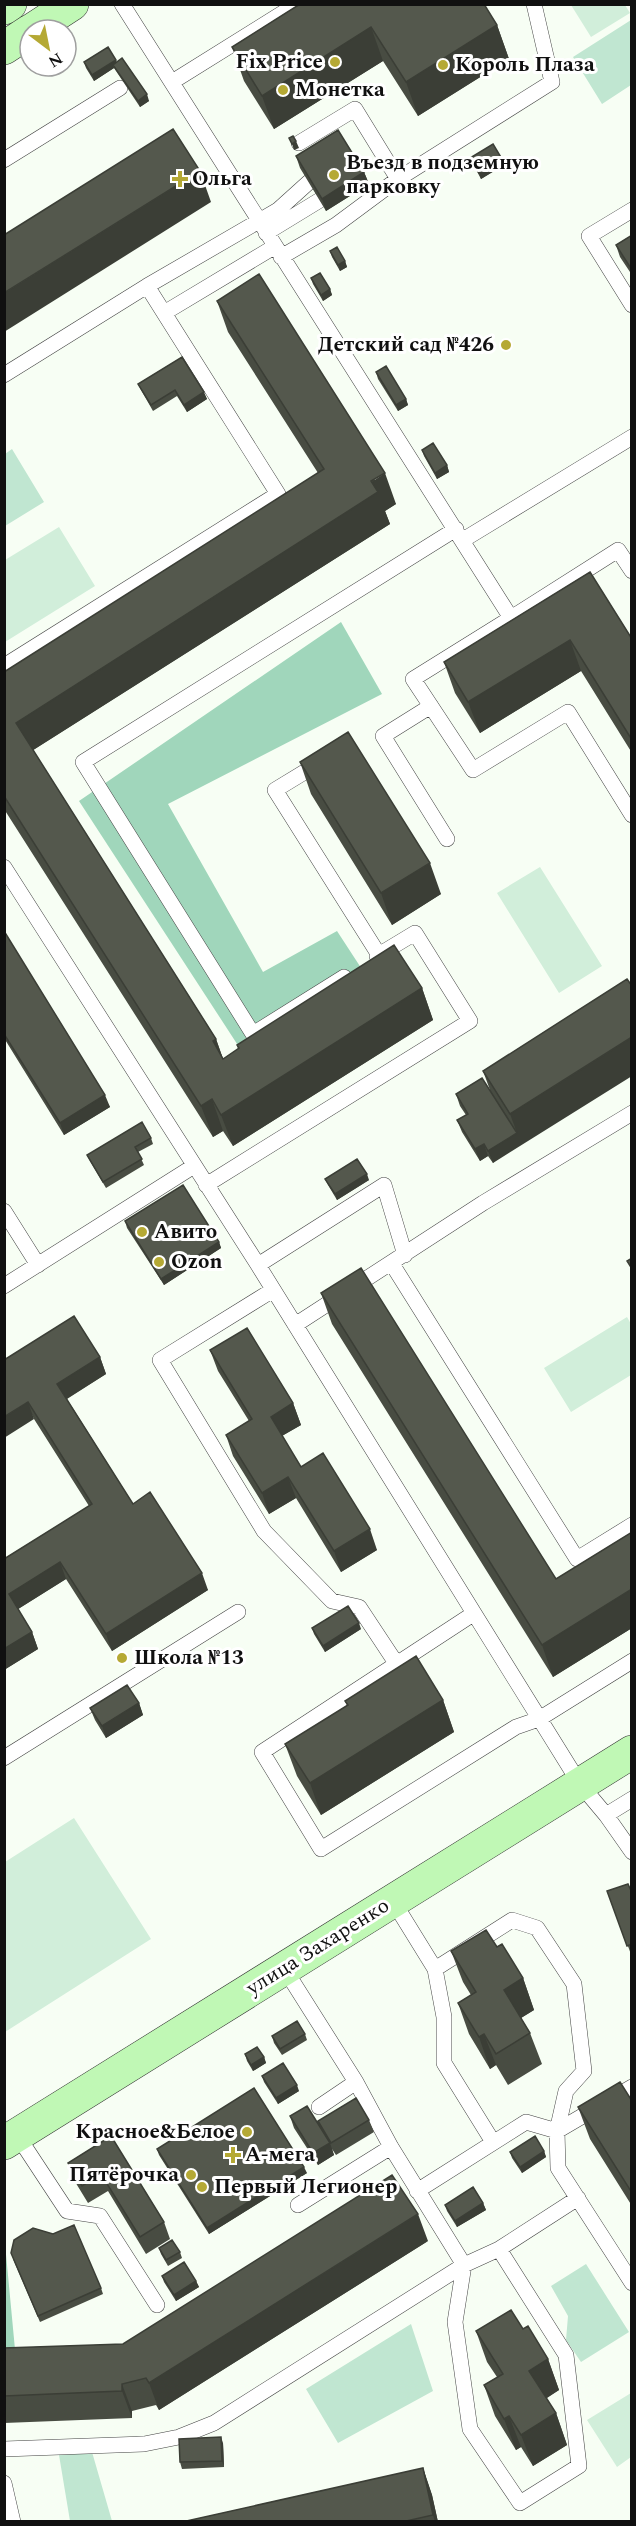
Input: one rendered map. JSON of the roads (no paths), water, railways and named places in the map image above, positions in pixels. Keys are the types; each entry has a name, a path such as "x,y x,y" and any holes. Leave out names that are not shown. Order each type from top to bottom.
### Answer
{"street":[{"path":"4,8 10,4"},
{"path":"51,18 72,4"},
{"path":"4,48 18,39"},
{"name":"улица Захаренко","path":"10,2139 632,1752"}],"lane":[{"path":"122,4 511,618"},
{"path":"172,82 297,4"},
{"path":"164,314 277,252 336,225 398,178 552,82 534,4"},
{"path":"4,160 120,88"},
{"path":"299,143 355,109 398,178"},
{"path":"262,227 309,182"},
{"path":"4,375 147,286 320,200"},
{"path":"632,210 589,236 632,305"},
{"path":"4,666 278,494 147,286"},
{"path":"206,1185 470,1021 415,933 253,1034 83,762 460,535 632,436"},
{"path":"632,571 618,550 413,679 473,770 568,712 632,815"},
{"path":"431,706 383,736 447,839"},
{"path":"331,756 275,790 379,955"},
{"path":"4,867 258,1265 580,1784 606,1815 632,1852"},
{"path":"295,1325 483,1203 632,1113"},
{"path":"4,1286 195,1166"},
{"path":"258,1265 384,1185 405,1255"},
{"path":"4,1211 9,1229 38,1264"},
{"path":"392,1264 577,1559 632,1525"},
{"path":"273,1290 160,1360 264,1531 332,1601 359,1607 396,1663"},
{"path":"4,1758 238,1612"},
{"path":"473,1614 262,1752 321,1849 516,1727 539,1719 632,1661"},
{"path":"606,1815 632,1799"},
{"path":"393,1901 435,1970 444,2017 444,2063 493,2142"},
{"path":"435,1970 512,1920 537,1928 574,1984 584,2071 566,2091 558,2131 558,2168 632,2283"},
{"path":"284,1968 356,2082 391,2147 464,2265 455,2322 470,2429 520,2503 579,2466 566,2355 499,2249"},
{"path":"319,2107 356,2082"},
{"path":"417,2191 526,2122 558,2131 632,2087"},
{"path":"10,2139 67,2211 100,2216 157,2305"},
{"path":"298,2205 391,2147"},
{"path":"4,2449 144,2444 179,2437 214,2423 464,2265 499,2249 578,2198"},
{"path":"4,2483 12,2522"}],"place":[{"name":"Fix Price","path":"335,62"},
{"name":"Король Плаза","path":"443,65"},
{"name":"Монетка","path":"283,90"},
{"name":"Въезд в подземную парковку","path":"334,175"},
{"name":"Ольга","path":"180,179"},
{"name":"Детский сад №426","path":"506,345"},
{"name":"Авито","path":"142,1232"},
{"name":"Ozon","path":"159,1262"},
{"name":"Школа №13","path":"122,1658"},
{"name":"Красное&Белое","path":"247,2132"},
{"name":"А-мега","path":"233,2155"},
{"name":"Пятёрочка","path":"191,2175"},
{"name":"Первый Легионер","path":"202,2187"}]}
